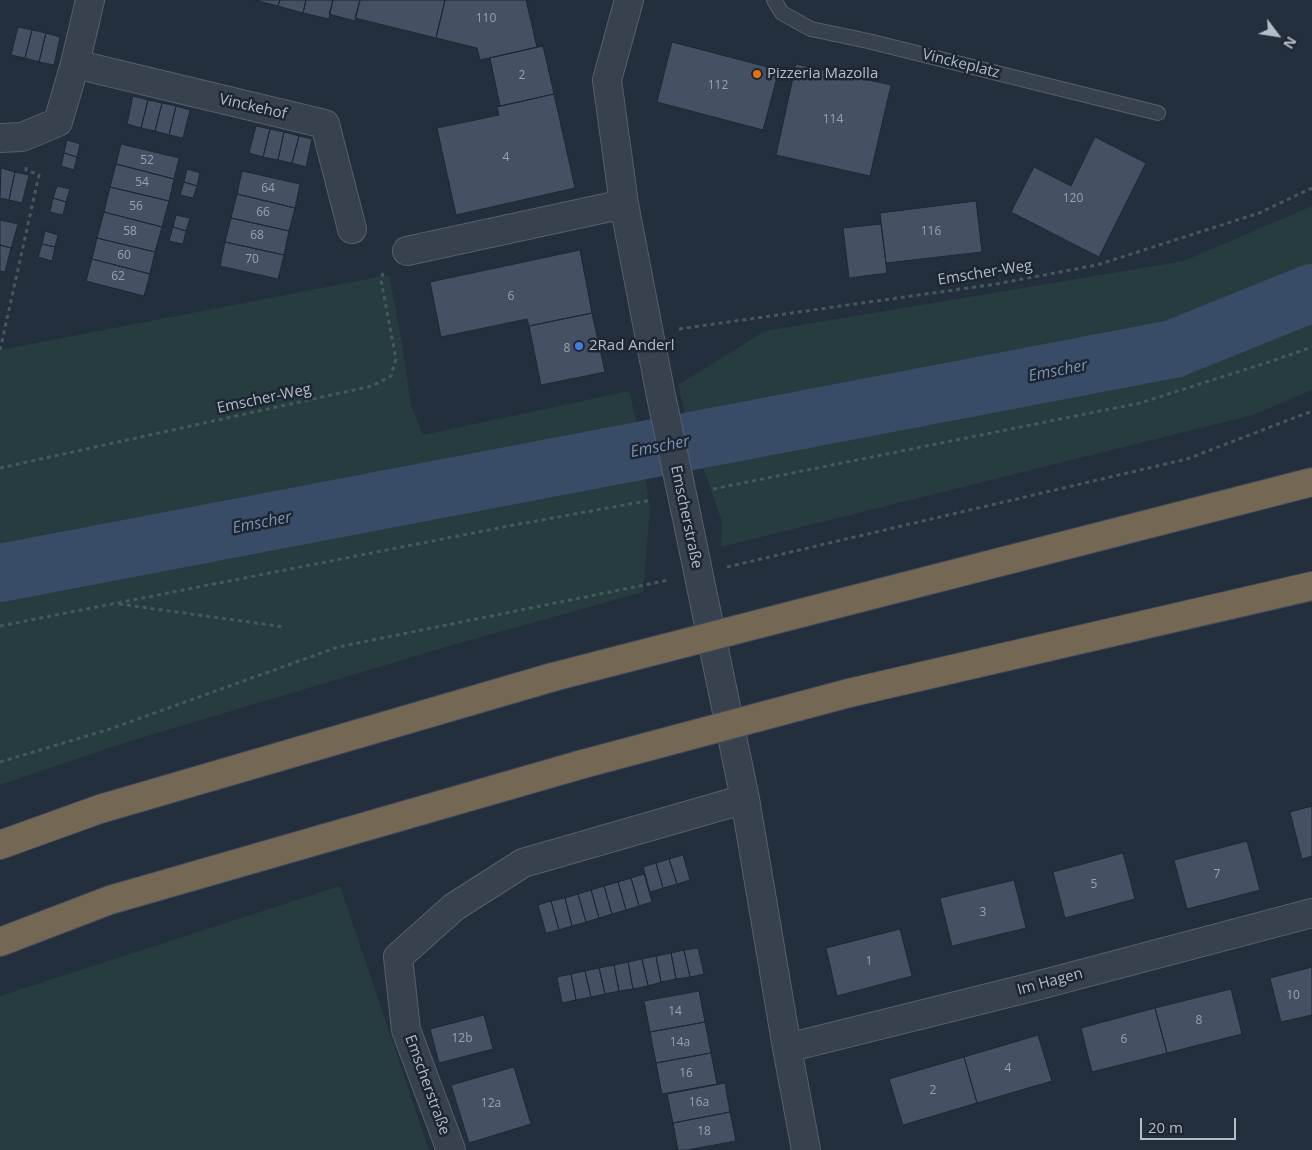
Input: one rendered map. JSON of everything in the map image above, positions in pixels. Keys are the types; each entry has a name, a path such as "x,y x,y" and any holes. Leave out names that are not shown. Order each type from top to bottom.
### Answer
{"highway":[{"path":"0,845 100,809 553,677 1312,482"},
{"path":"0,942 110,900 583,764 849,693 1312,586"}],"street":[{"path":"11,137 58,122 75,64 90,0"},
{"name":"Emscherstraße","path":"629,0 607,80 624,204 661,396 745,800 806,1150"},
{"name":"Vinckehof","path":"75,64 325,124 352,229"},
{"path":"407,251 624,204"},
{"name":"Emscherstraße","path":"451,1150 406,1030 398,958 454,907 523,863 745,800"},
{"name":"Im Hagen","path":"787,1048 1032,987 1312,913"}],"lane":[{"name":"Vinckeplatz","path":"774,0 782,13 811,29 868,41 1158,113"}],"path":[{"path":"0,350 39,175 26,170 11,137"},
{"name":"Emscher-Weg","path":"649,334 996,284 1097,264 1259,213 1312,188"},
{"name":"Emscher-Weg","path":"0,468 372,386 391,376 396,359 381,280 388,257 407,251"},
{"path":"0,762 110,729 338,647 699,574 1186,459 1312,411"},
{"path":"116,604 285,628"}],"green space":[{"path":"1312,206 1312,390 1253,415 721,547 722,522 686,418 678,385 765,331 1184,261"},
{"path":"389,275 411,405 423,435 629,391 636,420 650,509 643,592 446,647 124,743 0,785 0,350"},
{"path":"340,886 429,1150 0,1150 0,996"}],"building":[{"path":"254,0 280,0 278,6"},
{"path":"280,0 306,0 303,13 278,6"},
{"path":"306,0 333,0 329,19 303,13"},
{"path":"333,0 360,0 355,21 329,14"},
{"path":"360,0 445,0 436,38 355,18"},
{"path":"445,0 526,0 537,47 480,60 477,48 436,38"},
{"path":"18,27 32,30 25,58 11,55"},
{"path":"32,30 46,33 39,62 25,58"},
{"path":"46,33 60,37 54,65 39,62"},
{"path":"672,42 779,70 763,130 657,102"},
{"path":"543,46 554,94 500,106 490,58"},
{"path":"796,64 891,85 870,176 776,155"},
{"path":"554,94 575,188 456,215 437,128 499,115 497,107"},
{"path":"133,96 148,100 141,128 127,124"},
{"path":"148,100 162,103 155,131 141,128"},
{"path":"162,103 176,106 169,135 155,131"},
{"path":"176,106 190,110 183,138 169,135"},
{"path":"256,126 270,129 263,157 249,153"},
{"path":"270,129 284,132 278,160 263,157"},
{"path":"284,132 299,136 292,163 278,160"},
{"path":"299,136 312,139 306,167 292,163"},
{"path":"1095,137 1146,163 1099,257 1011,212 1034,167 1071,186"},
{"path":"67,140 80,144 77,157 64,153"},
{"path":"121,144 179,158 174,179 116,164"},
{"path":"64,153 77,157 74,170 61,166"},
{"path":"116,164 174,179 169,201 110,187"},
{"path":"1,168 15,172 9,200 0,198"},
{"path":"187,169 200,173 197,186 184,182"},
{"path":"242,171 300,184 295,208 237,194"},
{"path":"15,172 29,175 22,203 9,200"},
{"path":"184,182 197,186 193,198 180,195"},
{"path":"57,186 70,189 66,202 53,198"},
{"path":"110,187 169,201 162,227 104,212"},
{"path":"237,194 295,208 289,231 231,218"},
{"path":"53,198 66,202 63,215 50,212"},
{"path":"976,201 982,252 886,263 880,213"},
{"path":"104,212 162,227 155,252 97,238"},
{"path":"176,215 190,218 186,231 173,227"},
{"path":"231,218 289,231 284,255 225,242"},
{"path":"0,220 18,224 11,248 0,245"},
{"path":"881,224 887,273 849,278 843,228"},
{"path":"173,227 186,231 183,244 169,241"},
{"path":"45,231 58,235 55,247 42,244"},
{"path":"97,238 155,252 150,274 92,259"},
{"path":"225,242 284,255 278,279 220,266"},
{"path":"42,244 55,247 52,261 38,257"},
{"path":"0,245 11,248 5,272 0,271"},
{"path":"580,250 592,313 529,326 527,319 441,337 430,282"},
{"path":"92,259 150,274 144,296 86,281"},
{"path":"592,313 605,372 541,385 529,326"},
{"path":"1312,806 1312,856 1302,859 1290,812"},
{"path":"1247,841 1260,890 1187,909 1174,860"},
{"path":"1123,853 1135,899 1065,918 1053,872"},
{"path":"683,855 690,880 677,884 669,859"},
{"path":"669,859 677,884 663,888 656,863"},
{"path":"656,863 663,888 650,892 643,867"},
{"path":"644,874 652,902 639,906 631,878"},
{"path":"631,878 639,906 626,910 618,882"},
{"path":"1014,880 1026,928 952,946 940,898"},
{"path":"618,882 626,910 612,914 604,886"},
{"path":"604,886 612,914 599,918 591,890"},
{"path":"591,890 599,918 586,922 578,894"},
{"path":"578,894 586,922 572,926 565,898"},
{"path":"565,898 572,926 559,930 551,901"},
{"path":"551,901 559,930 546,933 538,905"},
{"path":"900,929 912,976 837,996 826,948"},
{"path":"698,948 704,974 690,977 684,950"},
{"path":"684,950 690,977 676,979 671,953"},
{"path":"671,953 676,979 661,982 656,956"},
{"path":"656,956 661,982 648,986 642,959"},
{"path":"642,959 648,986 633,989 628,962"},
{"path":"628,962 633,989 619,991 614,965"},
{"path":"614,965 619,991 605,994 599,968"},
{"path":"1312,967 1312,1015 1281,1022 1270,978"},
{"path":"599,968 605,994 591,997 585,971"},
{"path":"585,971 591,997 576,1000 571,974"},
{"path":"571,974 576,1000 562,1003 557,977"},
{"path":"1231,989 1242,1034 1167,1053 1155,1008"},
{"path":"699,991 705,1022 650,1032 644,1001"},
{"path":"1155,1008 1167,1053 1092,1072 1081,1028"},
{"path":"484,1015 493,1049 439,1063 430,1029"},
{"path":"705,1022 711,1053 656,1063 650,1032"},
{"path":"1038,1035 1052,1081 977,1103 964,1057"},
{"path":"711,1053 717,1084 662,1094 656,1063"},
{"path":"964,1057 977,1103 903,1125 889,1079"},
{"path":"514,1067 531,1124 469,1143 451,1085"},
{"path":"725,1083 730,1112 673,1123 667,1094"},
{"path":"730,1112 736,1141 678,1150 673,1123"}],"waterway":[{"name":"Emscher","path":"0,573 1173,349 1312,293"}],"place":[{"name":"Pizzeria Mazolla","path":"757,74"},
{"name":"2Rad Anderl","path":"579,346"}]}
